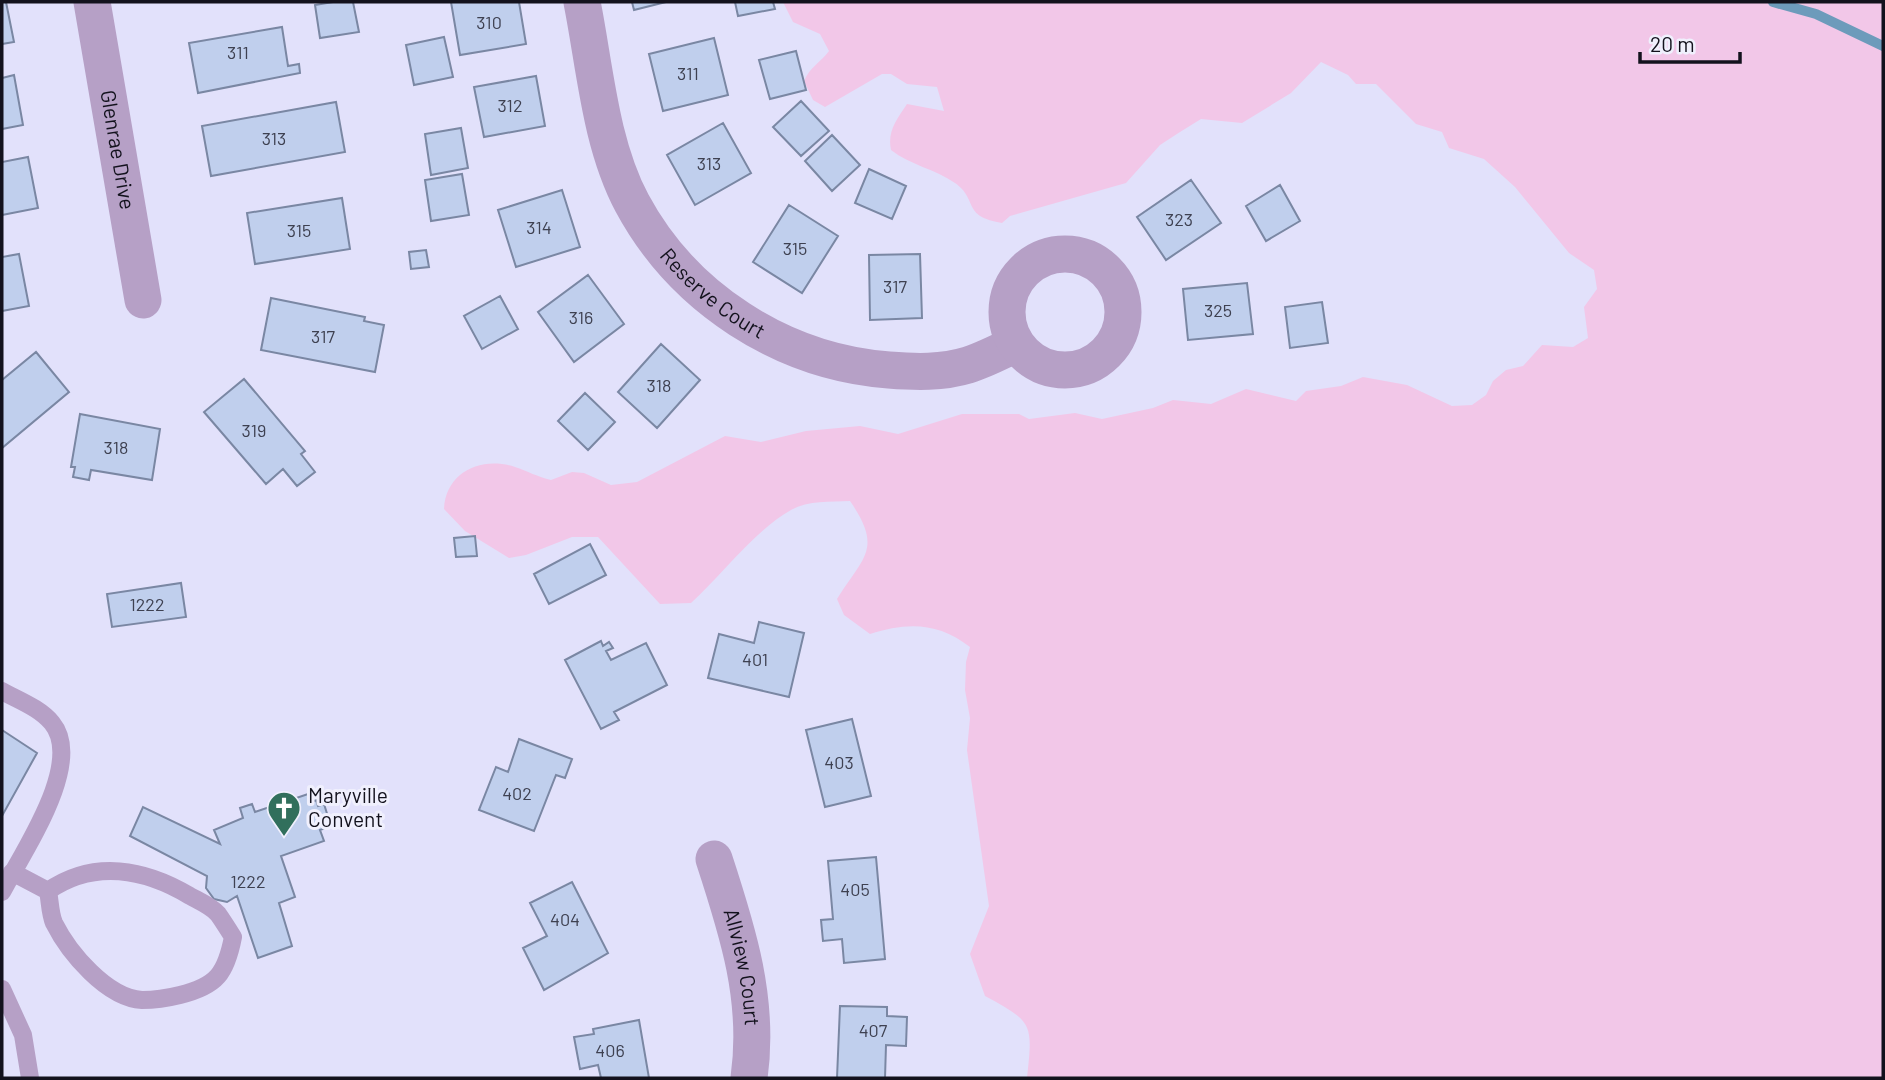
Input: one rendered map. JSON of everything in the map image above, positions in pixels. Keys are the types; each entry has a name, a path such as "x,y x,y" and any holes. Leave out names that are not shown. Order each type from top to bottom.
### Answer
{"street":[{"name":"Glenrae Drive","path":"92,2 143,300"},
{"name":"Reserve Court","path":"582,2 611,147 632,202 667,256 709,297 755,330 813,357 867,369 921,373 967,366 1016,344"},
{"name":"Allview Court","path":"714,859 741,941 752,1003 749,1078"}],"lane":[{"path":"2,691 52,723 60,738 63,760 59,782 2,892"},
{"path":"105,869 136,872 175,887 216,912 233,937 228,964 217,977 196,991 170,998 139,1000 115,990 95,975 68,945 53,921 48,891 63,881 105,869"},
{"path":"12,872 48,891"},
{"path":"2,989 23,1035 30,1078"}],"shaded area":[{"path":"783,2 1883,2 1883,1078 1027,1078 1030,1046 1026,1026 1013,1012 985,996 970,954 989,906 967,750 970,718 965,690 966,662 970,647 946,633 922,627 897,627 870,634 844,615 837,599 862,562 868,542 860,517 850,501 812,503 791,510 752,541 691,603 660,604 598,537 572,537 526,555 509,558 465,531 444,509 446,496 458,477 478,466 502,464 551,480 572,472 584,473 611,485 637,482 725,436 761,442 806,431 860,426 898,434 962,414 1019,414 1029,419 1075,413 1102,419 1153,408 1173,400 1211,404 1246,389 1296,401 1306,391 1341,386 1363,377 1407,385 1452,406 1472,405 1486,395 1493,381 1506,370 1523,366 1542,345 1573,347 1588,338 1584,307 1597,289 1594,270 1569,253 1515,187 1484,159 1449,148 1442,132 1416,124 1376,84 1356,84 1348,75 1321,62 1291,93 1242,123 1201,119 1180,132 1160,145 1126,183 1010,216 1002,223 989,220 975,212 967,195 955,183 891,150 892,131 907,104 944,111 937,87 907,84 891,74 882,74 825,107 813,100 804,81 829,51 820,34 793,22"}],"building":[{"path":"2,2 6,2 14,42 2,44"},
{"path":"353,2 359,32 320,38 315,5"},
{"path":"451,2 519,2 526,44 460,55"},
{"path":"632,2 666,2 634,10"},
{"path":"735,2 773,2 775,9 738,16"},
{"path":"282,27 288,66 299,64 300,73 198,93 189,43"},
{"path":"444,37 453,77 414,85 406,45"},
{"path":"714,38 728,95 663,111 649,54"},
{"path":"796,51 806,90 770,99 759,60"},
{"path":"14,75 23,125 2,129 2,78"},
{"path":"536,76 545,126 484,137 474,87"},
{"path":"801,101 829,131 801,156 773,127"},
{"path":"336,102 345,152 211,176 202,126"},
{"path":"723,123 751,173 695,205 667,155"},
{"path":"461,128 468,168 431,175 425,134"},
{"path":"832,135 860,165 832,191 805,161"},
{"path":"28,157 38,208 2,215 2,162"},
{"path":"869,169 906,186 892,219 855,203"},
{"path":"462,174 469,215 431,221 425,180"},
{"path":"1191,180 1221,223 1166,260 1137,217"},
{"path":"1280,185 1300,221 1266,241 1246,206"},
{"path":"562,190 580,247 516,267 498,210"},
{"path":"342,198 350,249 255,264 247,213"},
{"path":"789,205 838,236 802,293 753,262"},
{"path":"426,250 429,267 411,269 409,252"},
{"path":"19,254 29,306 2,311 2,257"},
{"path":"920,254 922,318 870,320 869,255"},
{"path":"588,275 624,324 574,362 538,312"},
{"path":"1247,283 1253,334 1188,340 1183,289"},
{"path":"500,296 518,329 482,349 464,316"},
{"path":"271,298 365,317 364,321 384,325 375,372 261,350"},
{"path":"1322,302 1328,343 1290,348 1285,307"},
{"path":"661,344 700,380 657,428 618,392"},
{"path":"36,352 69,392 2,448 2,380"},
{"path":"244,379 305,451 301,454 315,472 297,486 283,469 266,484 204,412"},
{"path":"585,393 615,422 588,450 558,421"},
{"path":"80,414 160,429 152,480 91,470 89,480 73,477 75,467 71,467"},
{"path":"475,536 477,556 456,557 454,538"},
{"path":"590,544 606,575 549,604 534,574"},
{"path":"181,583 186,617 112,627 107,594"},
{"path":"759,622 804,633 789,697 708,678 719,634 754,643"},
{"path":"601,641 603,646 609,642 613,648 606,651 611,660 646,643 667,685 614,712 619,720 601,729 565,660"},
{"path":"852,719 871,796 825,807 806,730"},
{"path":"2,730 37,753 2,816"},
{"path":"519,739 572,759 565,778 556,775 534,831 479,810 496,767 508,772"},
{"path":"308,794 311,802 316,800 318,806 324,804 329,820 324,822 325,828 320,830 324,841 281,856 295,897 279,903 292,946 258,958 237,896 227,902 214,899 206,888 207,876 130,836 143,807 220,844 214,830 243,818 240,808 252,804 255,812"},
{"path":"876,857 885,959 844,963 842,939 823,941 821,920 833,919 828,861"},
{"path":"572,882 608,953 544,990 523,948 547,936 530,903"},
{"path":"840,1006 887,1007 887,1016 907,1017 906,1046 886,1045 885,1078 837,1078"},
{"path":"639,1020 649,1078 601,1078 598,1065 580,1069 574,1037 594,1034 593,1029"}],"waterway":[{"path":"1773,2 1816,14 1883,46"}],"place":[{"name":"Maryville Convent","path":"284,838"}]}
